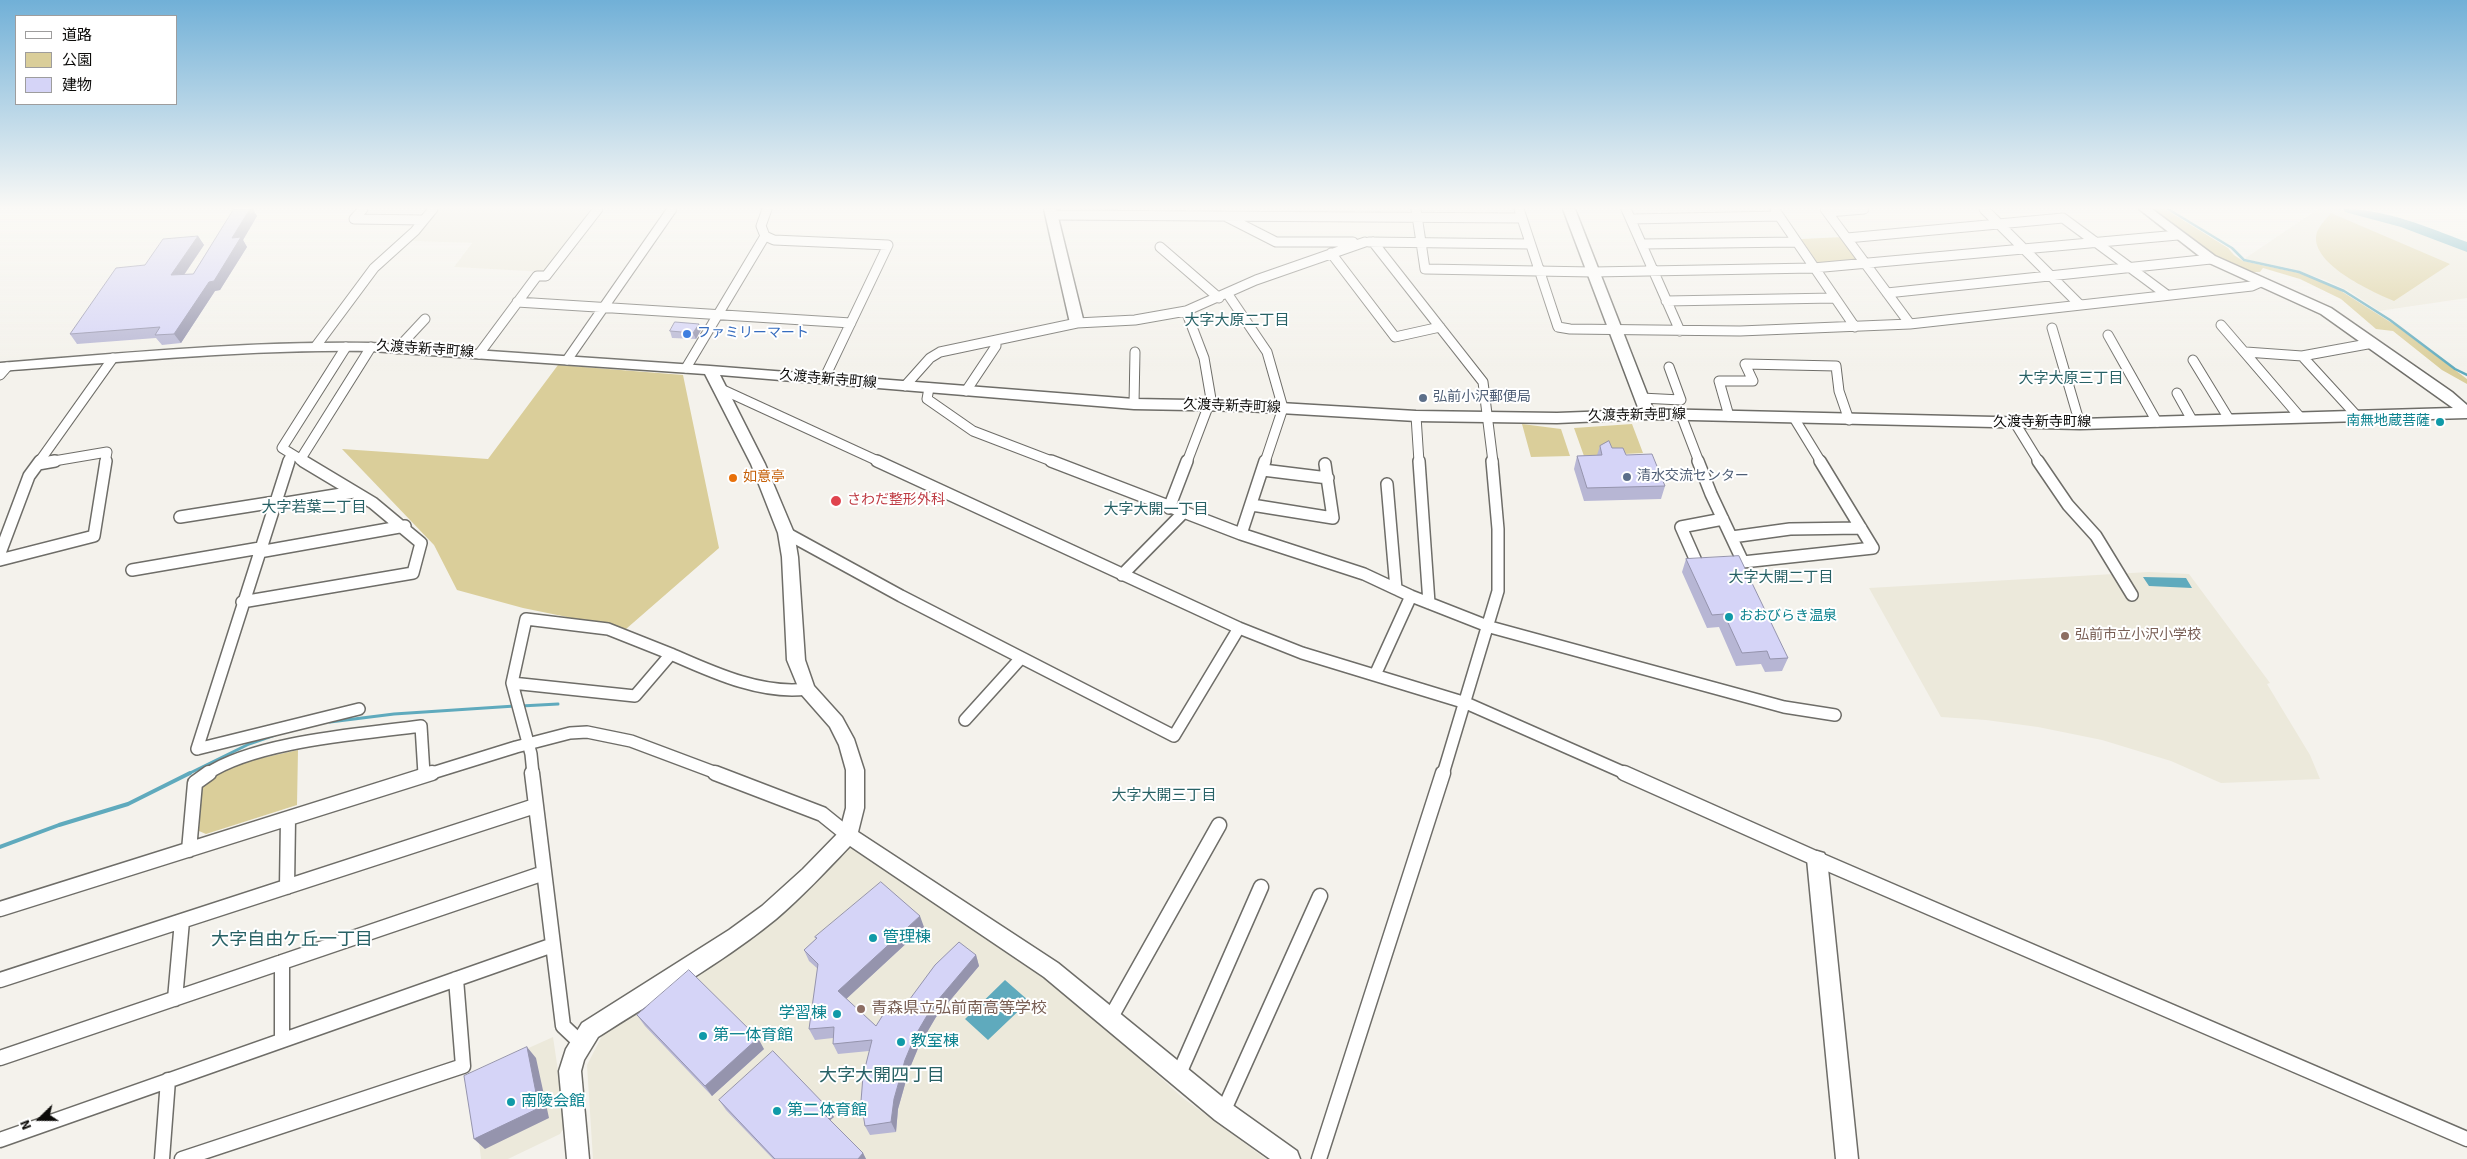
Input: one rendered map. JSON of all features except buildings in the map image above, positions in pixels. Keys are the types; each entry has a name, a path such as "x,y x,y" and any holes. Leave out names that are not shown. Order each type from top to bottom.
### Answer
{"street":[{"path":"316,346 379,263"},
{"path":"479,354 537,276 546,276 556,263"},
{"path":"567,360 634,263"},
{"path":"686,368 749,263"},
{"path":"824,379 880,263"},
{"path":"1063,263 1077,323"},
{"path":"1181,263 1223,296 1267,352 1283,408 1241,534"},
{"path":"906,386 930,358 940,352 1077,323 1135,320 1186,311 1256,280 1303,263"},
{"path":"1339,263 1395,337 1440,327"},
{"path":"1319,1159 1490,627 1498,591 1499,562 1489,418 1483,382 1387,263"},
{"path":"1424,263 1425,269 1593,272 1813,268 1884,263"},
{"path":"1536,263 1558,327 1616,331 1855,327 1910,324 2252,286 2261,282"},
{"path":"1590,263 1648,414"},
{"path":"1650,263 1680,331"},
{"path":"1810,263 1855,327"},
{"path":"2039,263 2080,305"},
{"path":"2123,263 2167,295"},
{"path":"1887,293 2174,263"},
{"path":"2220,263 2317,306 2447,395 2467,412"},
{"path":"1866,265 1910,324"},
{"path":"1666,300 1834,298"},
{"path":"517,302 851,323"},
{"path":"1169,508 1211,399 1204,358 1186,311"},
{"path":"397,349 426,319"},
{"path":"2220,325 2246,352 2300,417"},
{"path":"2052,328 2080,424"},
{"path":"2108,334 2157,422"},
{"path":"966,391 996,346 996,340"},
{"path":"2246,352 2302,356 2373,343"},
{"name":"久渡寺新寺町線","path":"2,369 192,352 316,346 371,347 686,368 1134,404 1283,408 1416,416 1557,418 1648,414 2080,424 2467,412"},
{"path":"242,602 413,573 421,544 405,526 282,448 346,347"},
{"path":"359,709 197,749 274,503 296,457 371,347"},
{"path":"1134,404 1135,352"},
{"path":"2302,356 2356,415"},
{"path":"0,553 29,476 112,358"},
{"path":"2193,360 2230,418"},
{"path":"1729,416 1720,381 1753,381 1746,364 1836,366 1838,391 1849,420"},
{"path":"1641,398 1681,400 1669,367"},
{"path":"578,1159 570,1071 574,1056 590,1030 736,937 769,912 810,875 848,835 855,808 855,770 848,744 836,722 807,689 796,660 790,557 786,533 758,464 710,370"},
{"path":"719,388 1239,628 1302,653 1466,703 1817,859 2467,1139"},
{"path":"929,388 927,399 973,431 1169,508 1241,534 1364,574 1411,596 1490,627 1784,707 1835,715"},
{"path":"2177,394 2192,420"},
{"path":"1681,415 1711,494 1743,562 1873,548 1794,418"},
{"path":"1416,416 1429,603"},
{"path":"2015,423 2063,498 2096,536 2132,595"},
{"path":"0,560 94,536 107,452 38,464"},
{"path":"1252,504 1333,518 1325,464"},
{"path":"1263,470 1328,478"},
{"path":"1387,484 1396,589"},
{"path":"180,517 354,492"},
{"path":"1122,575 1183,513"},
{"path":"1696,561 1681,527 1723,519"},
{"path":"132,570 405,526"},
{"path":"1732,537 1790,529 1861,528"},
{"path":"786,533 900,596 1174,736 1239,628"},
{"path":"1375,675 1411,596"},
{"path":"581,1043 563,1026 535,806 531,754 512,684 526,618 608,629 671,654 700,668 778,690 794,692 807,689"},
{"path":"512,684 635,696 671,654"},
{"path":"964,720 1020,658"},
{"path":"189,850 194,783 204,775 236,759 293,746 421,726 424,776"},
{"path":"0,909 528,743 552,736 586,732 632,741 822,814 848,835 1051,970 1111,1017 1178,1076 1223,1112 1288,1159"},
{"path":"0,980 535,806"},
{"path":"287,887 288,819"},
{"path":"1111,1017 1219,825"},
{"path":"1817,859 1847,1159"},
{"path":"0,1058 544,873"},
{"path":"1178,1076 1261,888"},
{"path":"1223,1112 1320,896"},
{"path":"175,999 182,921"},
{"path":"0,1140 553,945"},
{"path":"282,962 282,1040"},
{"path":"182,1159 462,1066 456,979"},
{"path":"162,1159 168,1080"}],"shaded area":[{"path":"457,263 553,263 546,272 454,267"},
{"path":"2264,263 2467,263 2467,298 2379,311 2349,291 2325,280 2292,269"},
{"name":"弘前市立小沢小学校","path":"2149,572 2189,574 2270,683 2267,684 2310,755 2320,779 2221,783 2171,761 2102,740 2038,727 1986,720 1941,717 1869,588"},
{"name":"青森県立弘前南高等学校","path":"850,847 1074,999 1183,1098 1266,1159 593,1159 587,1065 603,1034 767,925 809,889"},
{"path":"553,1037 566,1125 560,1134 508,1159 481,1159 471,1074"}],"green space":[{"path":"1818,263 1859,263 1819,265"},
{"path":"2226,263 2253,263 2299,273 2333,286 2395,325 2467,379 2467,384 2442,370 2393,331 2376,329 2341,299 2300,279 2263,268 2260,272 2243,272"},
{"path":"2329,263 2450,264 2394,301 2344,275"},
{"path":"558,365 683,375 719,548 626,629 523,608 457,590 434,545 342,449 488,459"},
{"path":"1522,424 1561,429 1570,456 1531,457"},
{"path":"1632,424 1643,453 1584,456 1574,428"},
{"path":"298,750 297,805 206,834 199,831 202,781 244,762"}],"water":[{"path":"2143,577 2186,578 2192,588 2149,586"},
{"path":"1005,980 1029,1001 988,1040 965,1019"}],"waterway":[{"path":"2258,263 2299,272 2344,291 2390,320 2455,369 2467,375"},
{"path":"521,706 558,704"},
{"path":"330,722 394,714 515,706"},
{"path":"188,774 249,744 275,735"},
{"path":"0,847 59,825 128,804 188,774"}],"place":[{"name":"ファミリーマート","path":"687,334"},
{"name":"弘前小沢郵便局","path":"1423,398"},
{"name":"南無地蔵菩薩","path":"2440,422"},
{"name":"清水交流センター","path":"1627,477"},
{"name":"如意亭","path":"733,478"},
{"name":"さわだ整形外科","path":"836,501"},
{"name":"おおびらき温泉","path":"1729,617"},
{"name":"弘前市立小沢小学校","path":"2065,636"},
{"name":"管理棟","path":"873,938"},
{"name":"青森県立弘前南高等学校","path":"861,1009"},
{"name":"学習棟","path":"837,1014"},
{"name":"第一体育館","path":"703,1036"},
{"name":"教室棟","path":"901,1042"},
{"name":"南陵会館","path":"511,1102"},
{"name":"第二体育館","path":"777,1111"}],"district":[{"name":"大字大原二丁目","path":"1237,322"},
{"name":"大字大原三丁目","path":"2071,380"},
{"name":"大字若葉二丁目","path":"314,509"},
{"name":"大字大開一丁目","path":"1156,511"},
{"name":"大字大開二丁目","path":"1781,579"},
{"name":"大字大開三丁目","path":"1164,797"},
{"name":"大字自由ケ丘一丁目","path":"292,941"},
{"name":"大字大開四丁目","path":"882,1077"}]}
